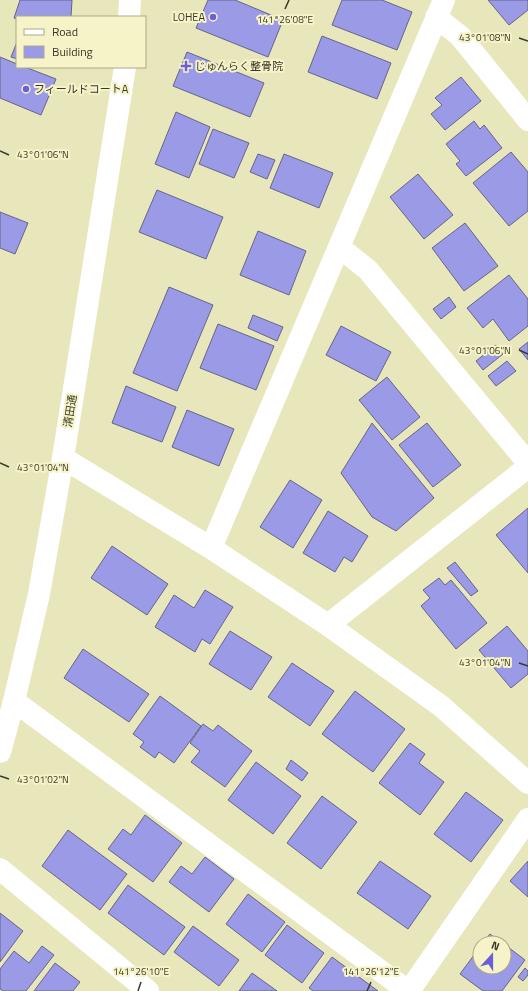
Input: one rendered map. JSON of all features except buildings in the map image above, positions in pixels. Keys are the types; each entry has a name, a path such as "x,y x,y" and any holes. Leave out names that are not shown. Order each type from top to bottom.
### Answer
{"street":[{"path":"129,16 130,0"},
{"path":"440,9 528,120"},
{"path":"211,548 440,9"},
{"name":"清田通","path":"0,752 14,701 39,594 63,458 125,68"},
{"path":"339,247 368,270 528,463"},
{"path":"63,458 211,548 328,625 441,706 528,783"},
{"path":"328,625 528,467"},
{"path":"14,701 408,991 528,819"},
{"path":"0,869 148,991"}],"place":[{"name":"LOHEA","path":"213,17"},
{"name":"じゅんらく整骨院","path":"186,66"},
{"name":"フィールドコートA","path":"26,89"}]}
